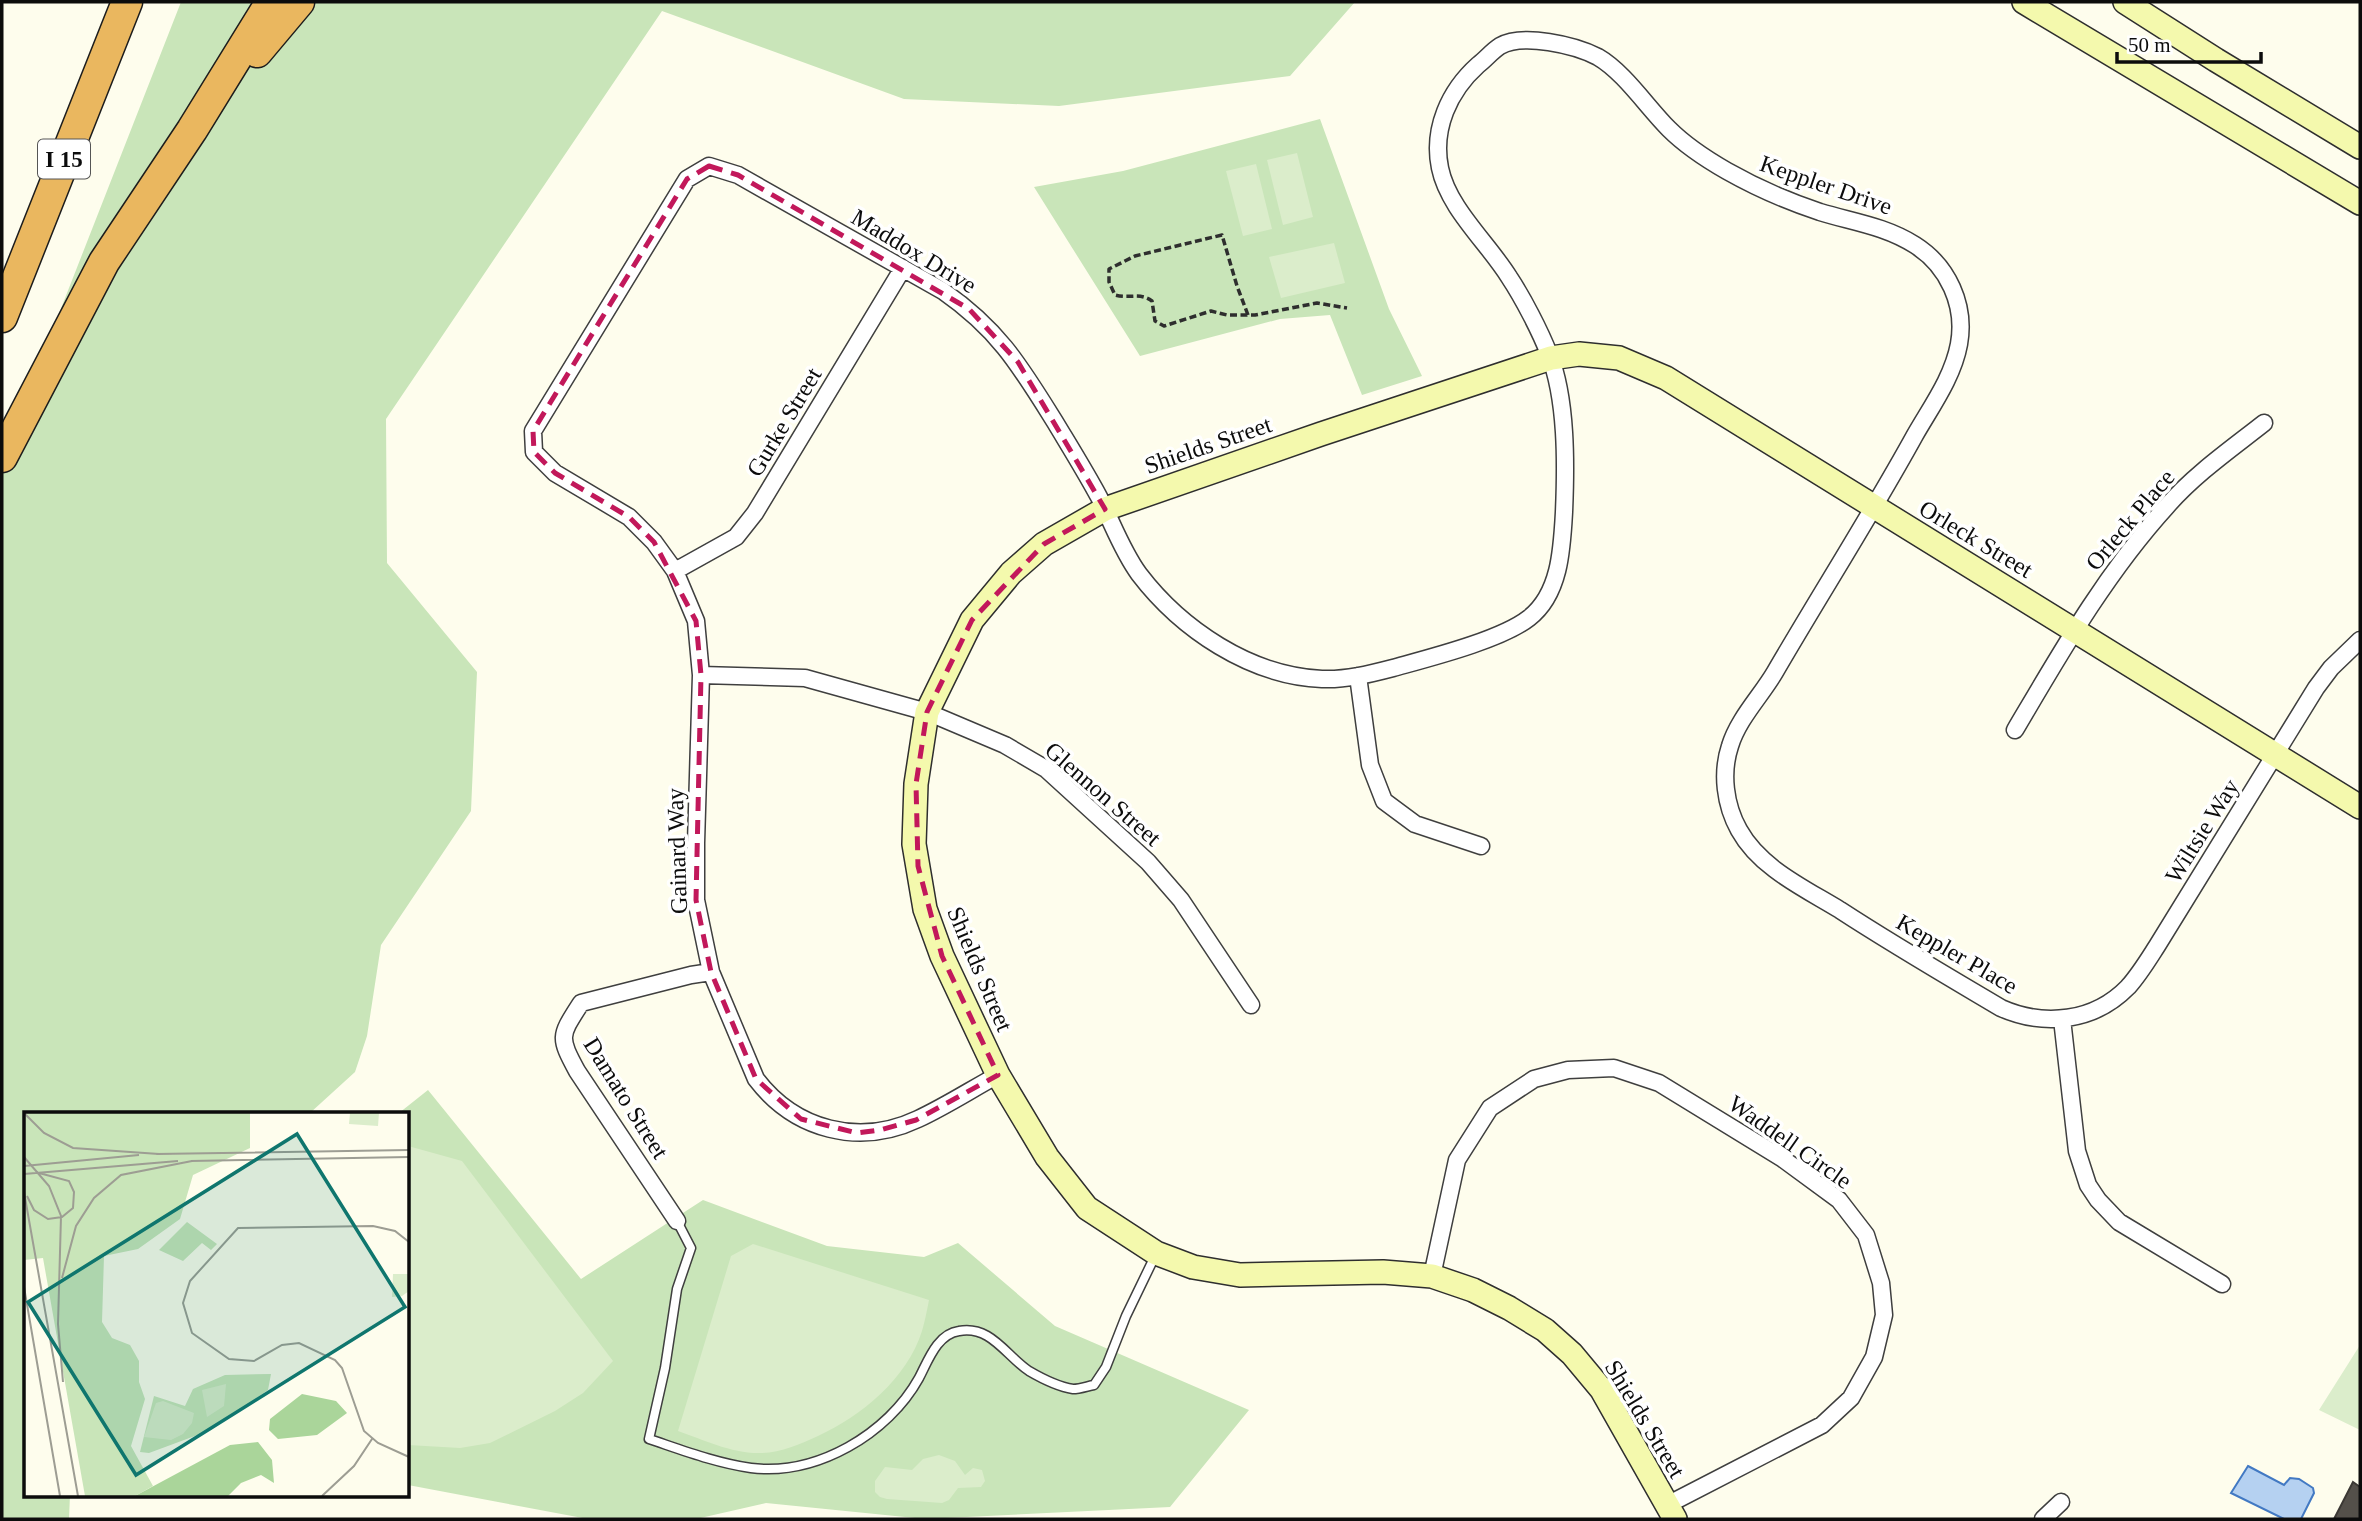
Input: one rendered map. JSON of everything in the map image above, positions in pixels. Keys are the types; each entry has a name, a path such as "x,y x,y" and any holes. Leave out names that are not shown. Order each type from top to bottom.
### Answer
{"highway":[{"name":"I 15","path":"2,317 127,2"},
{"path":"2,457 104,262 192,130 271,2"},
{"path":"192,130 299,2"}],"street":[{"path":"2024,2 2360,203"},
{"path":"2125,2 2360,147"},
{"name":"Keppler Drive","path":"1359,676 1491,638 1530,618 1550,593 1562,549 1566,463 1560,401 1551,358 1511,280 1446,191 1438,160 1441,121 1458,85 1502,44 1539,41 1575,48 1606,61 1673,133 1703,158 1766,193 1824,214 1889,230 1921,248 1949,280 1959,307 1961,328 1958,350 1948,377 1772,677"},
{"name":"Maddox Drive","path":"543,413 687,179 709,166 738,174 943,291 989,328 1018,362 1105,509 1136,570 1182,621 1242,658 1287,674 1324,679 1359,676"},
{"name":"Gurke Street","path":"675,571 736,537 755,513 903,268"},
{"name":"Orleck Street","path":"1551,358 1579,354 1619,358 1666,378 2360,807"},
{"name":"Shields Street","path":"1551,358 1105,509 1044,544 1012,573 972,620 927,712 916,784 914,844 925,909 942,956 998,1075 1046,1157 1087,1208 1156,1253 1193,1267 1240,1275 1383,1272 1432,1276 1473,1290 1509,1308 1545,1330 1572,1354 1602,1390 1671,1512"},
{"name":"Gainard Way","path":"543,413 533,431 534,452 555,474 629,517 654,542 675,571 696,621 701,675 696,900 711,972 756,1079 766,1093 801,1119 826,1128 857,1133 916,1120 998,1075"},
{"name":"Orleck Place","path":"2015,730 2090,605 2133,547 2192,480 2264,423"},
{"name":"Wiltsie Way","path":"2062,1019 2077,1017 2104,1006 2137,976 2316,688 2331,668 2360,640"},
{"name":"Glennon Street","path":"701,675 806,678 927,712 1005,745 1046,769 1148,862 1181,900 1251,1005"},
{"path":"1359,676 1370,765 1384,801 1415,824 1481,846"},
{"name":"Keppler Place","path":"1772,677 1734,734 1726,767 1725,784 1733,817 1755,852 1768,865 1875,933 2001,1008 2031,1018 2062,1019"},
{"name":"Damato Street","path":"677,1221 577,1071 564,1046 565,1028 581,1003 711,972"},
{"path":"2062,1019 2077,1151 2088,1185 2119,1222 2222,1284"},
{"name":"Waddell Circle","path":"1432,1276 1457,1160 1490,1108 1534,1079 1568,1070 1614,1068 1658,1083 1783,1159 1839,1200 1866,1235 1881,1283 1884,1315 1874,1357 1851,1398 1822,1424 1671,1512"},
{"path":"2043,1519 2061,1502"}],"lane":[{"path":"677,1221 691,1248 677,1289 666,1368 649,1439 729,1464 754,1468 784,1467 814,1461 850,1448 883,1423 909,1396 939,1341 956,1331 979,1331 1004,1347 1028,1370 1048,1380 1074,1389 1094,1385 1106,1367 1156,1253"}],"path":[{"path":"1248,315 1222,236 1135,256 1109,270 1109,282 1115,295 1126,298 1146,297 1152,301 1155,321 1164,326 1211,311 1227,315 1248,315 1317,303 1347,308"}],"highlighted area":[{"path":"709,166 738,175 969,309 1018,362 1105,509 1044,544 972,620 927,712 916,784 918,866 942,956 998,1075 916,1120 880,1130 857,1133 801,1119 756,1079 711,972 696,900 701,675 696,621 654,542 629,517 555,473 534,452 533,431 611,303 687,179"}],"green space":[{"path":"181,2 1355,2 1290,76 1059,106 904,99 662,11 386,419 387,563 477,672 471,811 381,945 367,1036 355,1072 311,1112 24,1112 24,1496 70,1496 69,1519 2,1519 2,459"},
{"path":"1320,119 1389,309 1422,376 1362,395 1330,315 1280,319 1140,356 1034,187 1123,171"},
{"path":"1297,153 1313,217 1283,225 1267,160"},
{"path":"1256,164 1272,229 1243,236 1226,171"},
{"path":"1334,243 1345,283 1281,298 1269,257"},
{"path":"428,1090 581,1279 703,1200 827,1246 924,1257 958,1243 1055,1326 1249,1410 1170,1507 925,1519 766,1503 696,1519 588,1519 410,1485 410,1112 400,1112"},
{"path":"410,1147 462,1161 613,1361 583,1393 555,1411 490,1443 460,1448 410,1445"},
{"path":"753,1244 929,1300 915,1348 894,1380 881,1394 834,1428 797,1445 768,1453 729,1449 678,1431 731,1256"},
{"path":"2360,1345 2360,1430 2319,1410"},
{"path":"939,1455 955,1461 965,1475 973,1468 982,1470 985,1481 981,1487 958,1488 949,1500 942,1503 887,1499 875,1492 875,1481 885,1467 912,1470 923,1459"}],"water":[{"path":"2248,1466 2284,1485 2290,1478 2299,1479 2313,1488 2314,1493 2301,1519 2284,1519 2231,1493"}],"building":[{"path":"2353,1482 2360,1487 2360,1519 2334,1519"}]}
